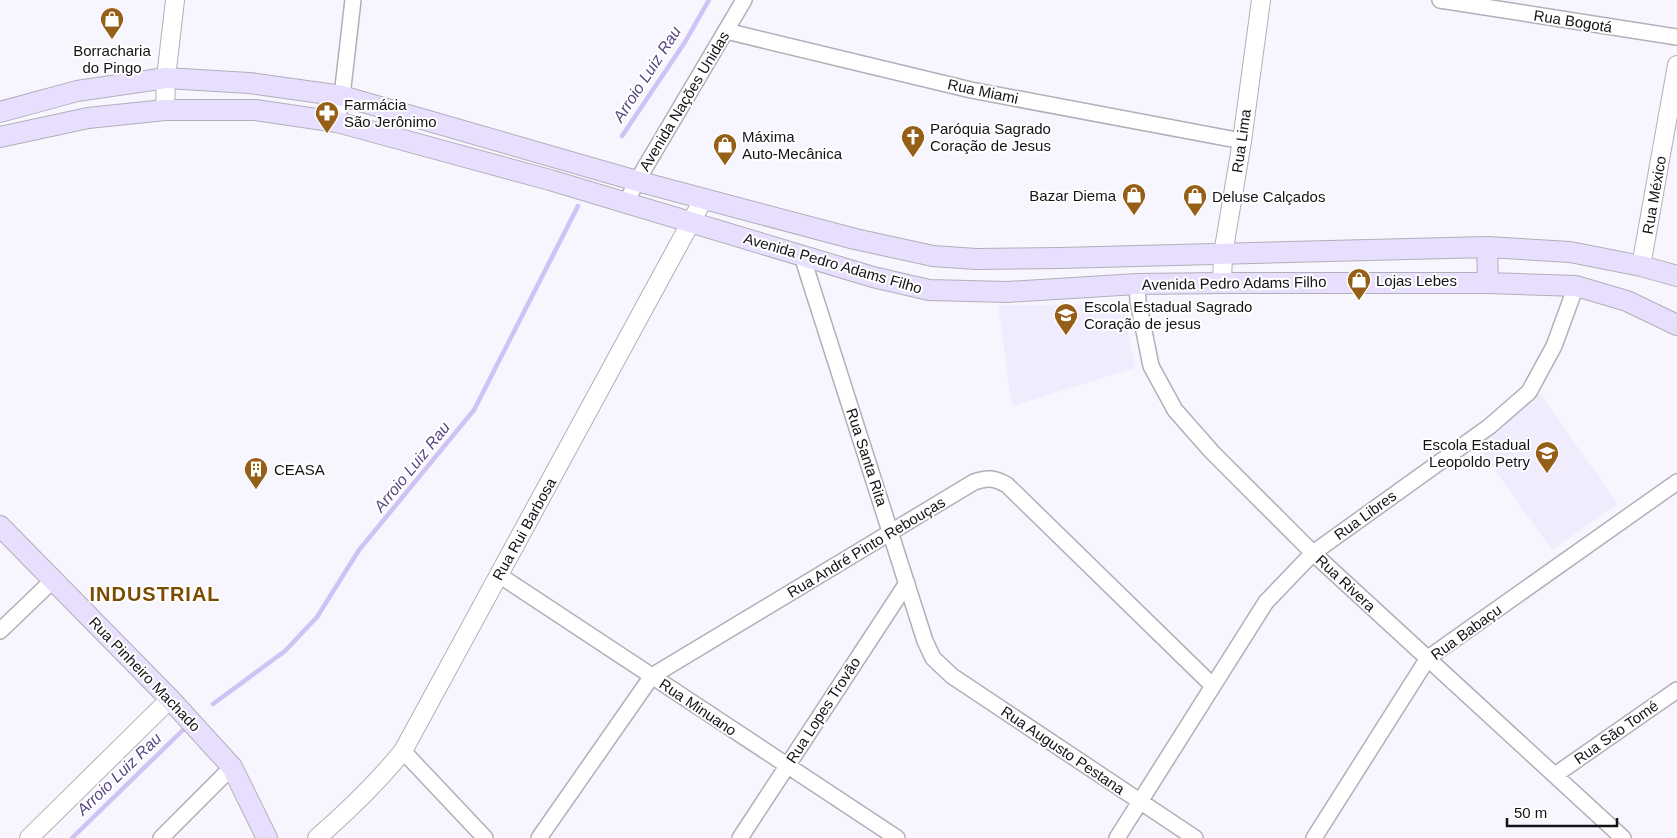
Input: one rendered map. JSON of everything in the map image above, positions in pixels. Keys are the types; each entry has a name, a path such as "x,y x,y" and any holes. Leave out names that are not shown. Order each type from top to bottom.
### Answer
{"main road":[{"name":"Avenida Pedro Adams Filho","path":"0,112 77,91 166,78 249,83 342,96 637,181 854,239 933,256 976,259 1382,251 1487,247 1570,252 1641,266 1677,276"},
{"name":"Avenida Pedro Adams Filho","path":"0,137 88,118 165,110 255,110 338,122 496,165 873,277 930,290 1007,292 1137,284 1381,282 1576,286 1627,301 1677,325"},
{"path":"496,165 503,142"},
{"path":"1487,247 1488,283"},
{"path":"1381,282 1382,251"},
{"name":"Rua Pinheiro Machado","path":"0,526 170,698 232,767 267,838"}],"street":[{"path":"165,110 166,78 175,0"},
{"path":"338,122 353,0"},
{"name":"Avenida Nações Unidas","path":"626,203 637,181 744,0"},
{"name":"Rua Lima","path":"1222,283 1223,254 1242,141 1261,0"},
{"name":"Rua Bogotá","path":"1440,0 1677,37"},
{"name":"Rua Miami","path":"726,32 971,90 1242,141"},
{"name":"Rua México","path":"1641,266 1677,66"},
{"name":"Rua Rui Barbosa","path":"316,838 356,803 385,774 403,751 704,198"},
{"name":"Rua Santa Rita","path":"802,256 925,641 933,658"},
{"name":"Rua Rivera","path":"1137,284 1138,301 1151,366 1176,410 1212,452 1313,553 1622,838"},
{"name":"Rua Libres","path":"1117,838 1266,602 1313,553 1490,426 1529,392 1554,346 1576,286"},
{"name":"Rua André Pinto Rebouças","path":"538,838 652,676 974,482 989,478 1007,485 1212,686"},
{"name":"Rua Babaçu","path":"1314,838 1428,658 1677,482"},
{"name":"Rua Minuano","path":"499,575 897,838"},
{"path":"0,631 53,580"},
{"name":"Rua Lopes Trovão","path":"740,838 907,583"},
{"name":"Rua Augusto Pestana","path":"933,658 952,676 1195,838"},
{"name":"Rua São Tomé","path":"1555,775 1677,690"},
{"path":"29,838 170,698"},
{"path":"403,751 485,838"},
{"path":"161,838 232,767"}],"shaded area":[{"name":"Escola Estadual Sagrado Coração de jesus","path":"998,305 1123,305 1135,368 1012,406"},
{"name":"Escola Estadual Leopoldo Petry","path":"1538,391 1618,504 1552,550 1476,444"}],"waterway":[{"name":"Arroio Luiz Rau","path":"622,136 685,42 709,0"},
{"name":"Arroio Luiz Rau","path":"213,704 285,651 317,617 359,550 474,410 578,206"},
{"name":"Arroio Luiz Rau","path":"72,838 184,729"}],"place":[{"name":"Borracharia do Pingo","path":"112,40"},
{"name":"Farmácia São Jerônimo","path":"327,134"},
{"name":"Paróquia Sagrado Coração de Jesus","path":"913,158"},
{"name":"Máxima Auto-Mecânica","path":"725,166"},
{"name":"Bazar Diema","path":"1134,216"},
{"name":"Deluse Calçados","path":"1195,217"},
{"name":"Lojas Lebes","path":"1359,301"},
{"name":"Escola Estadual Sagrado Coração de jesus","path":"1066,336"},
{"name":"Escola Estadual Leopoldo Petry","path":"1547,474"},
{"name":"CEASA","path":"256,490"}],"district":[{"name":"INDUSTRIAL","path":"155,594"}]}
